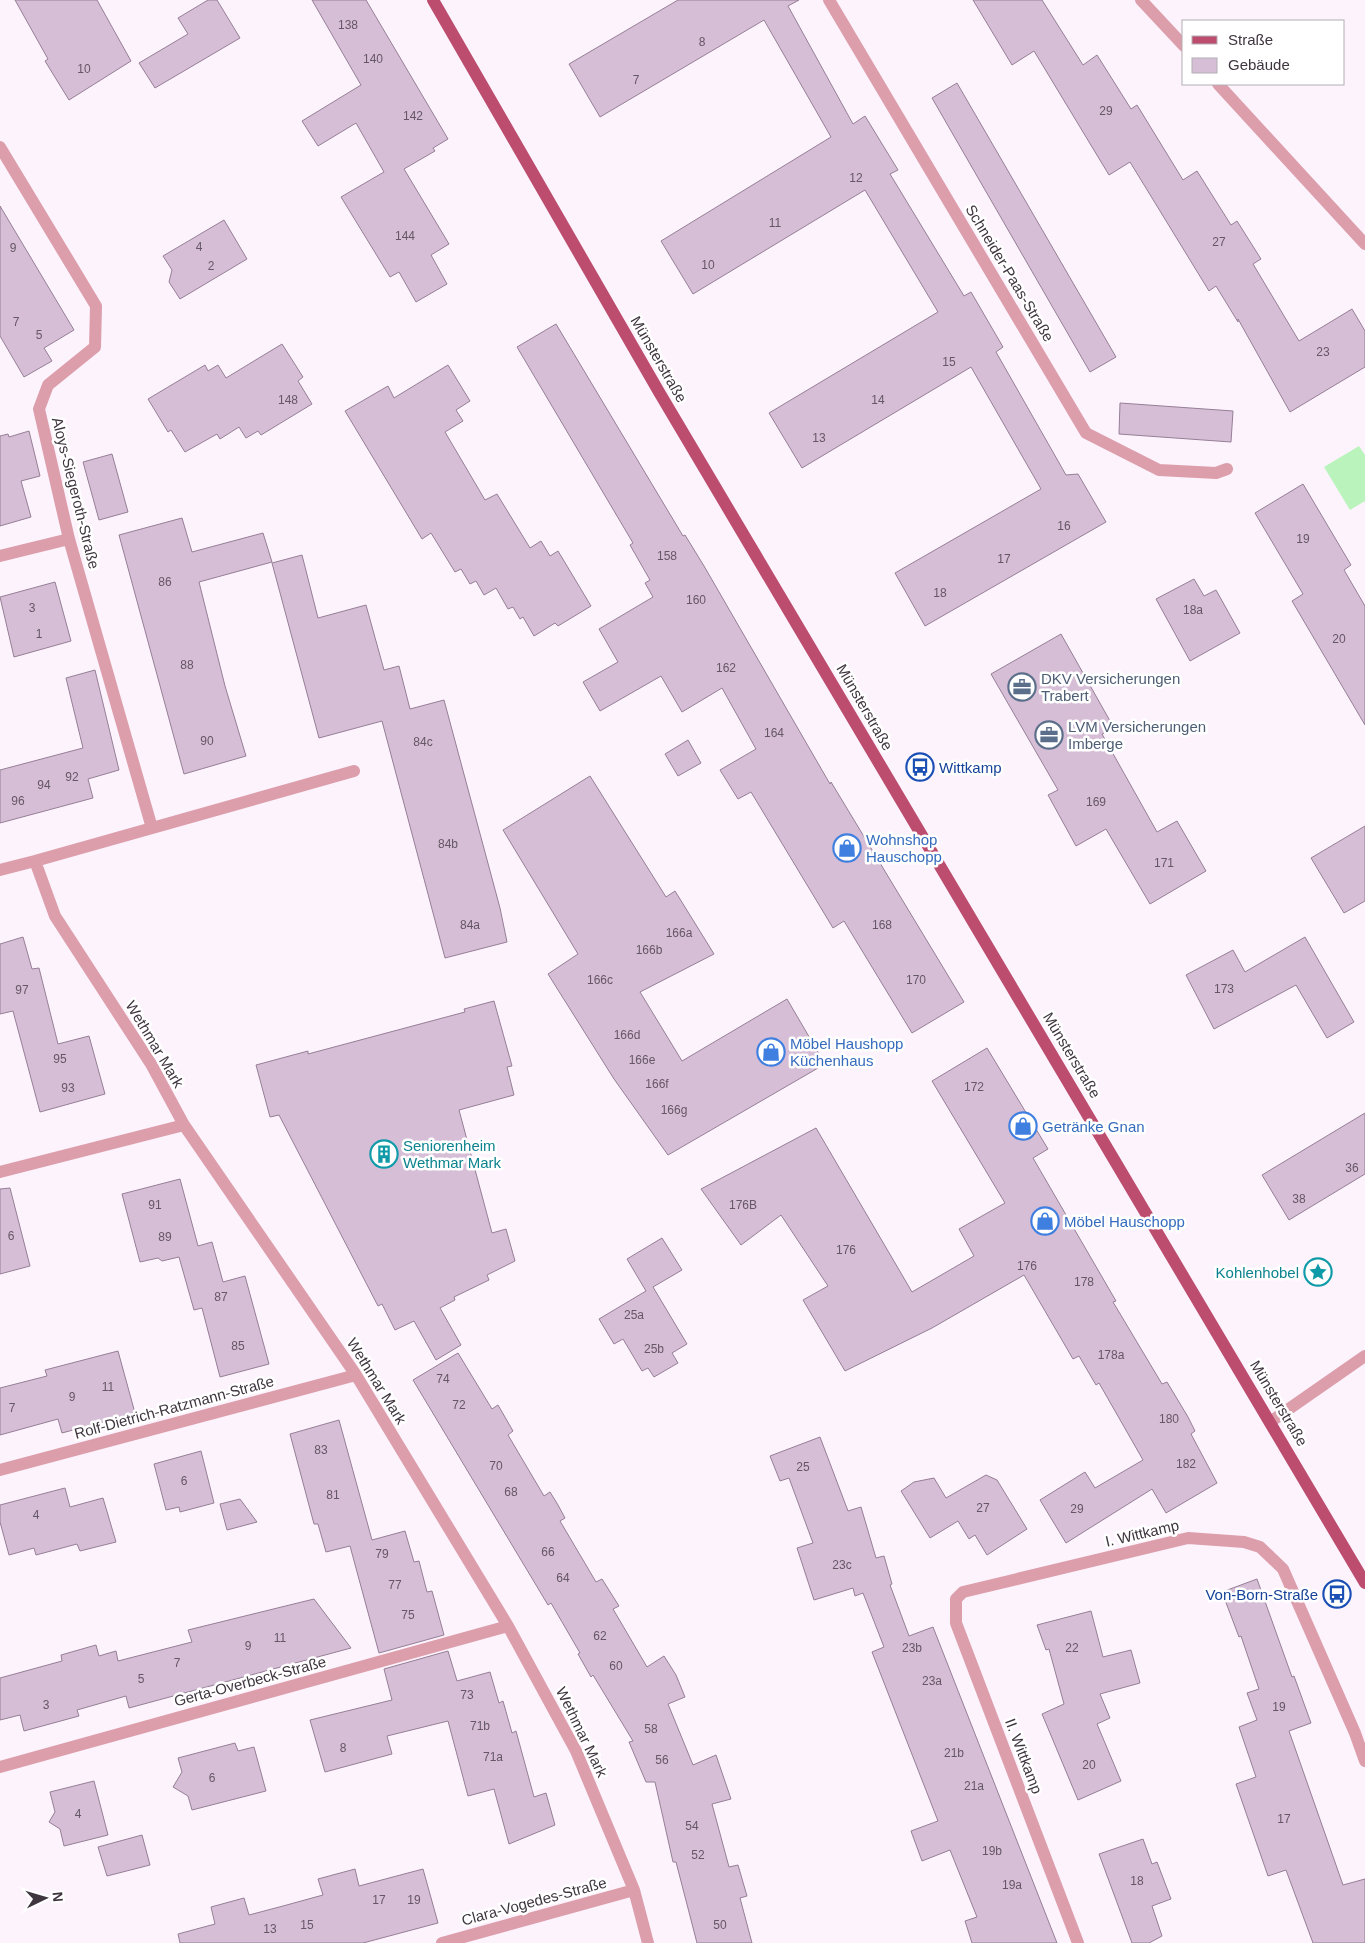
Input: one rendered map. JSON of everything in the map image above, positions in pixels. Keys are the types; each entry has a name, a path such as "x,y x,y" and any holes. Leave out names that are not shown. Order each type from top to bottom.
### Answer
{"main road":[{"name":"Münsterstraße","path":"433,0 659,392 1365,1583"}],"street":[{"name":"Schneider-Paas-Straße","path":"829,0 1086,433 1159,470 1216,473 1227,469"},
{"path":"1141,0 1182,44"},
{"path":"1219,85 1365,244"},
{"name":"Aloys-Siegeroth-Straße","path":"0,147 96,306 95,348 48,385 39,409 68,539 152,828"},
{"path":"0,556 68,539"},
{"path":"0,870 354,771"},
{"name":"Wethmar Mark","path":"35,861 55,916 150,1064 184,1125 356,1375 508,1626 576,1751 634,1890 648,1943"},
{"path":"0,1172 184,1125"},
{"path":"1270,1422 1365,1356"},
{"name":"Rolf-Dietrich-Ratzmann-Straße","path":"0,1470 356,1375"},
{"name":"I. Wittkamp","path":"974,1590 1188,1538 1244,1542 1260,1547 1283,1569 1355,1733 1365,1761"},
{"name":"II. Wittkamp","path":"974,1590 963,1592 956,1599 956,1623 1078,1943"},
{"name":"Gerta-Overbeck-Straße","path":"0,1767 508,1626"},
{"name":"Clara-Vogedes-Straße","path":"442,1943 634,1890"}],"green space":[{"path":"1359,446 1365,455 1365,501 1350,510 1324,467"}],"building":[{"path":"15,0 97,0 131,61 69,100 45,61 48,59"},
{"path":"208,0 217,0 240,38 155,88 139,63 188,34 178,18"},
{"path":"312,0 366,0 448,139 433,148 435,151 404,169 449,244 431,255 447,284 416,302 399,272 390,277 341,197 384,172 356,123 318,146 302,121 361,85"},
{"path":"678,0 799,0 788,6 853,124 865,116 898,170 890,174 964,296 971,292 1003,347 996,352 1066,475 1078,474 1106,522 925,626 895,573 1041,489 971,367 802,468 769,413 938,312 865,190 693,294 661,241 831,137 764,20 600,117 569,64"},
{"path":"973,0 1042,0 1083,65 1097,55 1131,109 1137,105 1183,180 1197,171 1231,225 1237,221 1261,259 1253,264 1299,341 1352,309 1365,331 1365,367 1290,412 1238,319 1238,322 1216,286 1209,291 1130,162 1109,175 1034,51 1012,65"},
{"path":"957,83 1116,357 1090,372 932,98"},
{"path":"0,206 74,330 44,348 52,361 24,377 0,336"},
{"path":"224,220 247,259 180,299 169,282 172,270 163,256"},
{"path":"556,324 683,536 685,535 704,566 830,784 831,782 964,1002 912,1033 844,921 833,928 751,792 738,799 720,770 756,749 722,688 682,712 661,676 600,711 583,682 618,662 599,629 653,597 645,583 650,580 630,545 633,543 517,347"},
{"path":"282,344 303,377 298,381 312,404 261,435 258,431 246,438 239,427 220,439 217,434 185,452 171,430 168,432 148,399 205,365 208,371 218,365 226,378"},
{"path":"448,365 470,401 456,410 463,421 445,432 485,500 497,494 530,548 541,541 550,556 558,551 591,606 558,626 555,623 534,636 523,617 520,619 513,607 508,609 496,588 484,595 476,581 470,584 461,569 455,572 431,533 422,539 345,411 388,386 394,398"},
{"path":"1120,403 1233,411 1231,442 1119,434"},
{"path":"29,431 40,476 21,481 31,517 0,526 0,436 8,434 9,437"},
{"path":"112,454 128,512 99,520 83,462"},
{"path":"1303,484 1351,565 1344,570 1365,606 1365,725 1292,601 1303,594 1255,513"},
{"path":"182,518 192,552 263,533 272,562 199,582 225,686 246,756 184,774 119,535"},
{"path":"302,555 318,618 366,605 384,670 399,666 410,709 444,700 500,908 507,942 445,958 382,721 319,738 272,563"},
{"path":"1194,579 1204,596 1216,590 1240,633 1190,661 1156,599"},
{"path":"55,582 71,641 14,657 0,597"},
{"path":"1061,634 1114,728 1102,734 1157,832 1177,821 1206,871 1150,904 1106,829 1076,846 1048,795 1058,790 991,674"},
{"path":"95,670 119,770 88,779 93,798 0,823 0,770 83,748 66,678"},
{"path":"688,740 701,763 678,776 665,754"},
{"path":"590,776 666,897 675,891 714,954 640,992 682,1061 787,999 825,1064 668,1155 614,1079 548,974 578,954 503,830"},
{"path":"1365,826 1365,901 1344,913 1311,858"},
{"path":"23,937 32,969 39,968 58,1044 89,1036 105,1094 40,1112 13,1011 0,1014 0,944"},
{"path":"1305,937 1354,1022 1327,1038 1296,985 1214,1029 1186,975 1233,950 1245,972"},
{"name":"Seniorenheim Wethmar Mark","path":"494,1001 512,1066 507,1067 514,1095 459,1110 492,1233 506,1229 515,1261 487,1275 489,1280 454,1297 455,1300 440,1308 461,1345 436,1360 414,1321 395,1330 382,1304 378,1306 279,1115 270,1117 256,1065 308,1051 308,1054 465,1012 464,1009"},
{"path":"987,1048 1048,1149 1033,1158 1116,1301 1113,1302 1162,1384 1167,1382 1188,1417 1195,1431 1191,1434 1217,1483 1166,1513 1152,1489 1066,1543 1040,1500 1085,1472 1095,1488 1143,1460 1099,1383 1096,1385 1079,1356 1073,1359 1024,1275 932,1328 845,1371 803,1300 828,1286 781,1215 741,1245 701,1189 816,1128 912,1292 974,1256 959,1229 1005,1203 932,1081"},
{"path":"1365,1113 1365,1174 1289,1220 1262,1175"},
{"path":"180,1179 198,1246 212,1242 223,1282 245,1276 269,1364 220,1377 202,1308 194,1310 179,1257 162,1261 158,1258 140,1262 122,1194"},
{"path":"10,1188 30,1266 0,1274 0,1189"},
{"path":"662,1238 682,1270 653,1287 687,1344 672,1353 678,1363 654,1377 648,1368 642,1371 623,1339 614,1344 599,1319 646,1291 627,1259"},
{"path":"118,1351 135,1413 62,1433 58,1419 0,1435 0,1388 47,1376 45,1370"},
{"path":"458,1353 492,1409 498,1405 513,1431 508,1435 544,1496 550,1492 558,1505 565,1518 560,1521 596,1582 602,1579 619,1606 613,1609 647,1667 664,1656 676,1675 685,1697 668,1704 693,1765 716,1755 731,1799 712,1804 729,1867 738,1865 747,1896 740,1898 752,1943 697,1943 676,1862 673,1862 655,1782 646,1782 629,1742 633,1741 593,1675 591,1677 578,1654 580,1653 551,1603 548,1605 413,1380"},
{"path":"339,1420 372,1540 405,1531 414,1562 419,1561 427,1592 432,1591 444,1635 379,1653 350,1546 326,1552 318,1524 314,1524 290,1434"},
{"path":"820,1437 848,1511 861,1507 876,1558 884,1556 892,1584 890,1585 909,1636 933,1627 1057,1943 972,1943 965,1921 977,1917 950,1850 922,1861 911,1831 938,1821 872,1652 884,1647 863,1593 855,1596 853,1588 814,1600 797,1548 813,1543 789,1478 780,1481 770,1456"},
{"path":"201,1451 214,1503 180,1512 179,1507 166,1510 154,1464"},
{"path":"986,1475 997,1480 1027,1529 987,1555 975,1535 969,1539 958,1521 930,1538 901,1491 914,1482 934,1478 946,1498"},
{"path":"65,1488 70,1507 103,1498 116,1542 80,1551 77,1544 36,1555 34,1548 9,1555 0,1522 0,1505"},
{"path":"240,1499 257,1522 227,1530 220,1504"},
{"path":"1257,1579 1292,1677 1294,1676 1311,1723 1289,1731 1343,1885 1365,1879 1365,1943 1313,1943 1286,1870 1268,1876 1236,1784 1256,1777 1239,1727 1257,1720 1247,1693 1259,1689 1241,1636 1239,1637 1222,1592"},
{"path":"314,1599 351,1648 129,1708 126,1696 77,1710 79,1716 24,1731 20,1715 0,1720 0,1678 62,1661 61,1655 96,1645 99,1656 116,1651 118,1661 192,1642 188,1630"},
{"path":"1091,1611 1103,1657 1131,1650 1140,1683 1100,1694 1110,1718 1097,1724 1121,1781 1078,1800 1042,1714 1064,1704 1049,1649 1046,1650 1037,1625"},
{"path":"448,1651 457,1681 490,1672 499,1703 503,1701 512,1733 516,1731 534,1797 546,1793 555,1825 509,1844 494,1789 468,1796 448,1721 387,1736 392,1754 325,1772 310,1720 392,1700 384,1669"},
{"path":"235,1743 238,1751 254,1747 266,1791 192,1810 188,1796 173,1787 182,1772 178,1758"},
{"path":"94,1781 108,1835 64,1846 60,1829 49,1822 55,1812 50,1792"},
{"path":"142,1835 150,1865 107,1876 98,1847"},
{"path":"1143,1839 1152,1864 1157,1862 1171,1899 1152,1906 1162,1936 1149,1943 1132,1943 1099,1854"},
{"path":"355,1869 359,1886 423,1869 438,1923 363,1943 180,1943 178,1934 215,1924 211,1907 244,1898 249,1915 323,1895 318,1879"}],"place":[{"name":"DKV Versicherungen Trabert","path":"1022,687"},
{"name":"LVM Versicherungen Imberge","path":"1049,735"},
{"name":"Wittkamp","path":"920,767"},
{"name":"Wohnshop Hauschopp","path":"847,848"},
{"name":"Möbel Haushopp Küchenhaus","path":"771,1052"},
{"name":"Getränke Gnan","path":"1023,1126"},
{"name":"Seniorenheim Wethmar Mark","path":"384,1154"},
{"name":"Möbel Hauschopp","path":"1045,1221"},
{"name":"Kohlenhobel","path":"1318,1272"},
{"name":"Von-Born-Straße","path":"1337,1594"}]}
